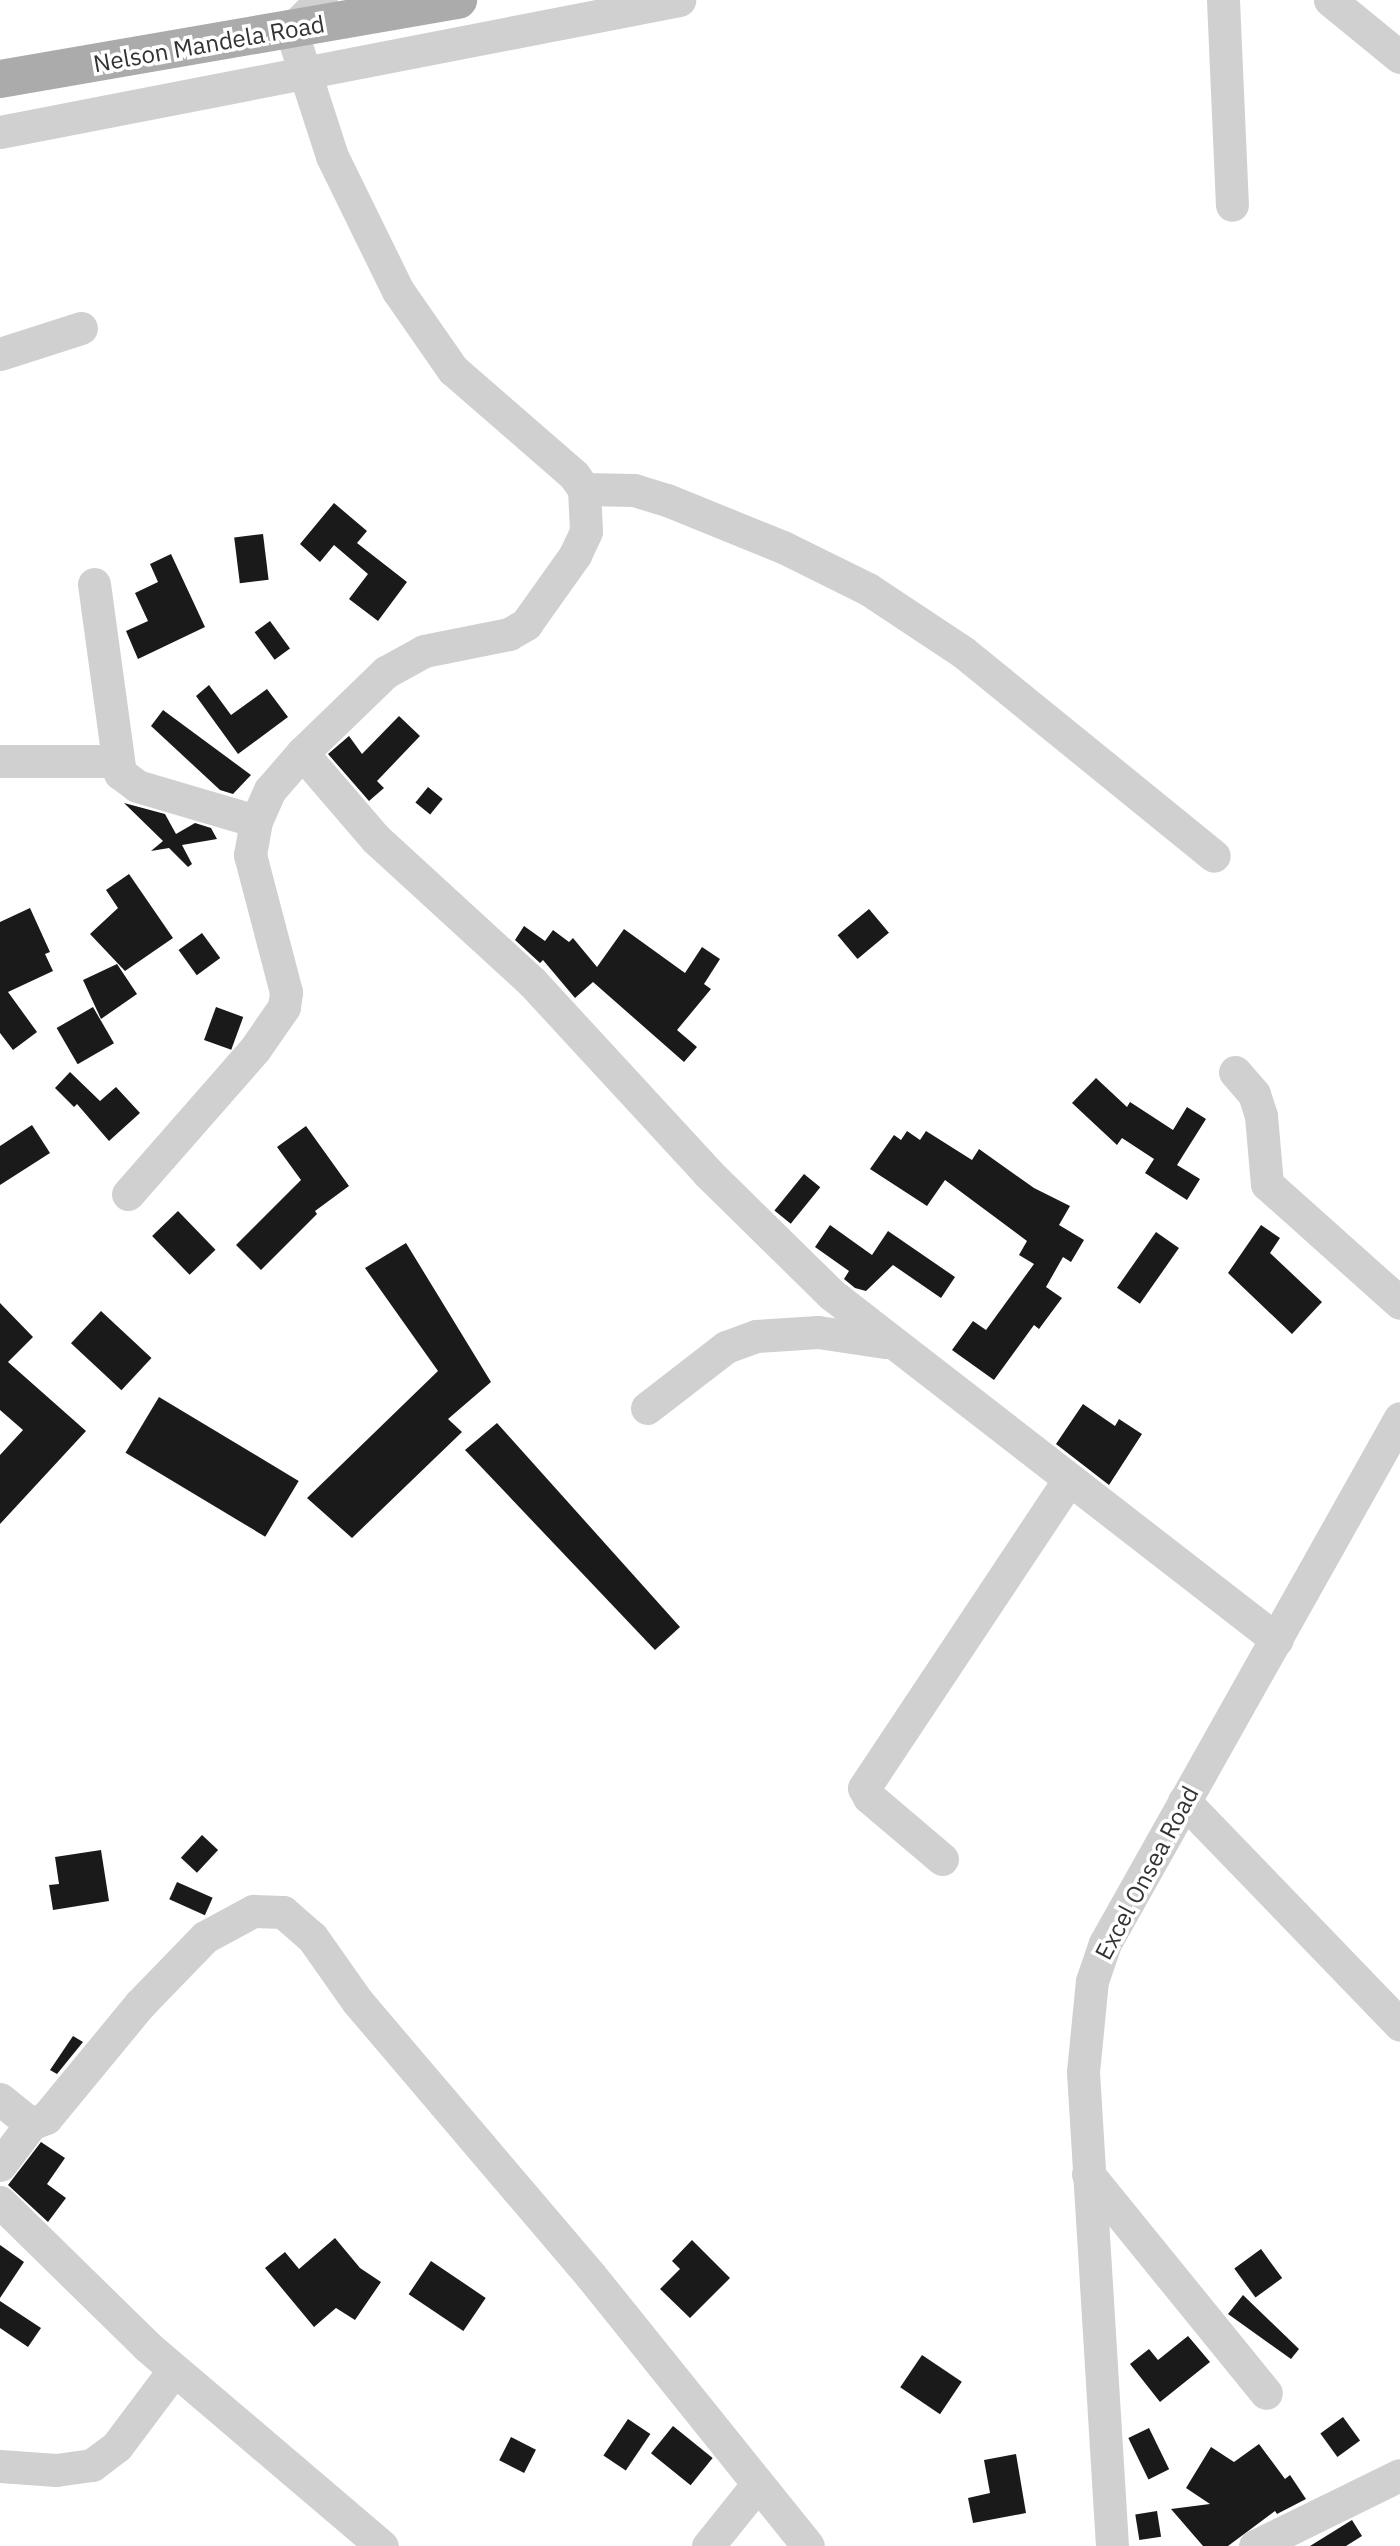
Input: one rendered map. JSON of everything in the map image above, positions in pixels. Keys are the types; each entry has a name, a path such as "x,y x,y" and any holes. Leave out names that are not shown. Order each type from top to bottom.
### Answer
{"main road":[{"name":"Nelson Mandela Road","path":"0,79 458,0"}],"street":[{"path":"128,1194 255,1049 284,1007 286,992 251,870 251,839 256,821 271,790 302,753 361,694 405,662 424,651 509,634 526,624 575,555 586,531 584,489 537,442 491,407 453,370 398,291 332,156 291,30 321,0"},
{"path":"0,132 679,0"},
{"path":"1223,0 1232,205"},
{"path":"1330,0 1400,57"},
{"path":"0,354 81,328"},
{"path":"584,489 634,490 667,500 783,547 868,589 963,652 1214,856"},
{"path":"93,584 116,761 125,779 137,786 256,821"},
{"path":"302,753 376,839 532,982 775,1241 889,1342 1277,1640"},
{"path":"0,761 116,761"},
{"path":"1235,1072 1254,1094 1261,1116 1267,1184 1273,1193 1400,1303"},
{"path":"647,1408 726,1347 756,1336 818,1332 889,1342"},
{"name":"Excel Onsea Road","path":"1112,2546 1088,2174 1083,2034 1092,1981 1105,1943 1400,1418"},
{"path":"942,1859 869,1797 864,1788 1069,1480"},
{"path":"1184,1801 1400,2025"},
{"path":"0,2165 31,2124 55,2109 140,2004 205,1937 253,1911 283,1912 312,1937 358,2001 591,2276 808,2546"},
{"path":"0,2099 31,2124"},
{"path":"1088,2174 1266,2393"},
{"path":"0,2202 174,2371 382,2546"},
{"path":"0,2466 56,2470 92,2465 117,2446 174,2371"},
{"path":"1255,2546 1400,2475"},
{"path":"708,2546 757,2485"}],"building":[{"path":"334,503 367,531 357,543 407,582 378,621 349,599 368,574 334,545 320,562 300,544"},
{"path":"263,534 269,580 240,583 234,538"},
{"path":"171,554 205,627 138,659 126,631 148,621 135,593 158,582 150,564"},
{"path":"270,621 290,649 275,660 255,632"},
{"path":"209,685 231,715 267,689 288,717 238,754 196,696"},
{"path":"163,710 251,775 233,794 220,790 151,726"},
{"path":"399,716 420,736 377,781 384,788 369,801 328,754 349,736 362,754"},
{"path":"428,787 443,799 430,815 415,803"},
{"path":"124,803 165,814 176,834 195,823 211,828 217,839 182,845 192,864 188,867 169,848 151,851 163,841"},
{"path":"129,874 173,938 125,971 90,934 118,908 106,890"},
{"path":"30,908 50,952 45,954 53,971 8,992 37,1032 13,1050 0,1033 0,922"},
{"path":"869,909 889,933 858,959 838,935"},
{"path":"524,926 545,941 553,930 569,942 573,938 597,967 624,929 685,973 702,947 720,959 704,984 711,989 677,1030 697,1047 684,1062 593,982 575,998 543,960 540,963 515,940"},
{"path":"202,933 220,958 197,975 179,950"},
{"path":"117,964 137,994 101,1019 83,980"},
{"path":"93,1007 114,1043 78,1064 57,1028"},
{"path":"216,1007 243,1017 231,1050 204,1040"},
{"path":"70,1072 100,1101 116,1087 140,1113 109,1141 77,1104 74,1107 55,1088"},
{"path":"1096,1078 1127,1107 1130,1102 1173,1130 1187,1107 1206,1119 1177,1165 1200,1179 1187,1200 1145,1173 1154,1159 1122,1138 1117,1145 1072,1103"},
{"path":"32,1125 50,1153 0,1185 0,1146"},
{"path":"306,1126 349,1186 315,1211 317,1214 261,1270 236,1245 301,1180 277,1147"},
{"path":"907,1131 920,1140 926,1131 972,1160 979,1149 1034,1188 1070,1206 1059,1225 1084,1240 1071,1262 1063,1257 1046,1287 1062,1298 1039,1329 1034,1325 994,1380 952,1350 973,1321 986,1330 1034,1264 1019,1255 1027,1241 945,1180 927,1206 870,1169 894,1135 901,1140"},
{"path":"804,1174 820,1187 791,1224 774,1211"},
{"path":"178,1211 216,1250 190,1275 152,1236"},
{"path":"830,1225 872,1255 888,1231 955,1277 941,1298 893,1265 866,1291 855,1288 844,1279 849,1271 815,1247"},
{"path":"1261,1225 1280,1238 1270,1253 1322,1302 1292,1334 1228,1273"},
{"path":"1156,1232 1179,1248 1140,1304 1117,1288"},
{"path":"406,1243 491,1382 448,1419 462,1432 352,1538 307,1498 438,1371 365,1268"},
{"path":"0,1303 33,1337 8,1362 86,1431 0,1524 0,1455 23,1430 0,1410"},
{"path":"101,1311 151,1358 121,1390 71,1343"},
{"path":"159,1397 299,1481 265,1537 126,1453"},
{"path":"1083,1404 1115,1426 1119,1419 1142,1434 1109,1485 1056,1444"},
{"path":"497,1423 680,1627 655,1650 465,1450"},
{"path":"202,1835 218,1850 197,1873 181,1858"},
{"path":"101,1850 109,1901 53,1910 49,1885 59,1884 55,1857"},
{"path":"177,1882 213,1898 205,1915 169,1899"},
{"path":"73,2036 83,2042 57,2074 50,2070"},
{"path":"41,2142 65,2158 47,2184 66,2198 48,2222 8,2185"},
{"path":"335,2238 360,2268 381,2282 355,2320 336,2308 314,2327 265,2268 285,2252 299,2269"},
{"path":"692,2240 730,2278 690,2318 660,2289 680,2269 672,2261"},
{"path":"0,2245 24,2262 0,2298"},
{"path":"1261,2249 1282,2278 1255,2298 1234,2268"},
{"path":"431,2261 486,2298 463,2331 409,2294"},
{"path":"1243,2295 1299,2349 1291,2359 1228,2314"},
{"path":"0,2301 41,2328 28,2347 0,2328"},
{"path":"1188,2336 1210,2362 1160,2402 1130,2364 1149,2349 1158,2360"},
{"path":"922,2355 962,2382 940,2414 900,2387"},
{"path":"1343,2417 1360,2440 1337,2457 1320,2433"},
{"path":"628,2419 650,2434 626,2471 603,2455"},
{"path":"673,2426 713,2458 691,2485 651,2453"},
{"path":"1149,2428 1169,2469 1148,2479 1128,2438"},
{"path":"511,2437 536,2450 524,2473 499,2460"},
{"path":"1259,2444 1285,2479 1290,2475 1306,2499 1277,2514 1275,2511 1228,2546 1203,2546 1171,2509 1210,2504 1186,2488 1211,2447 1234,2462"},
{"path":"1016,2454 1026,2513 973,2523 968,2498 990,2493 984,2460"},
{"path":"1157,2511 1161,2537 1139,2540 1135,2514"},
{"path":"1352,2520 1362,2536 1346,2546 1310,2546"}]}
